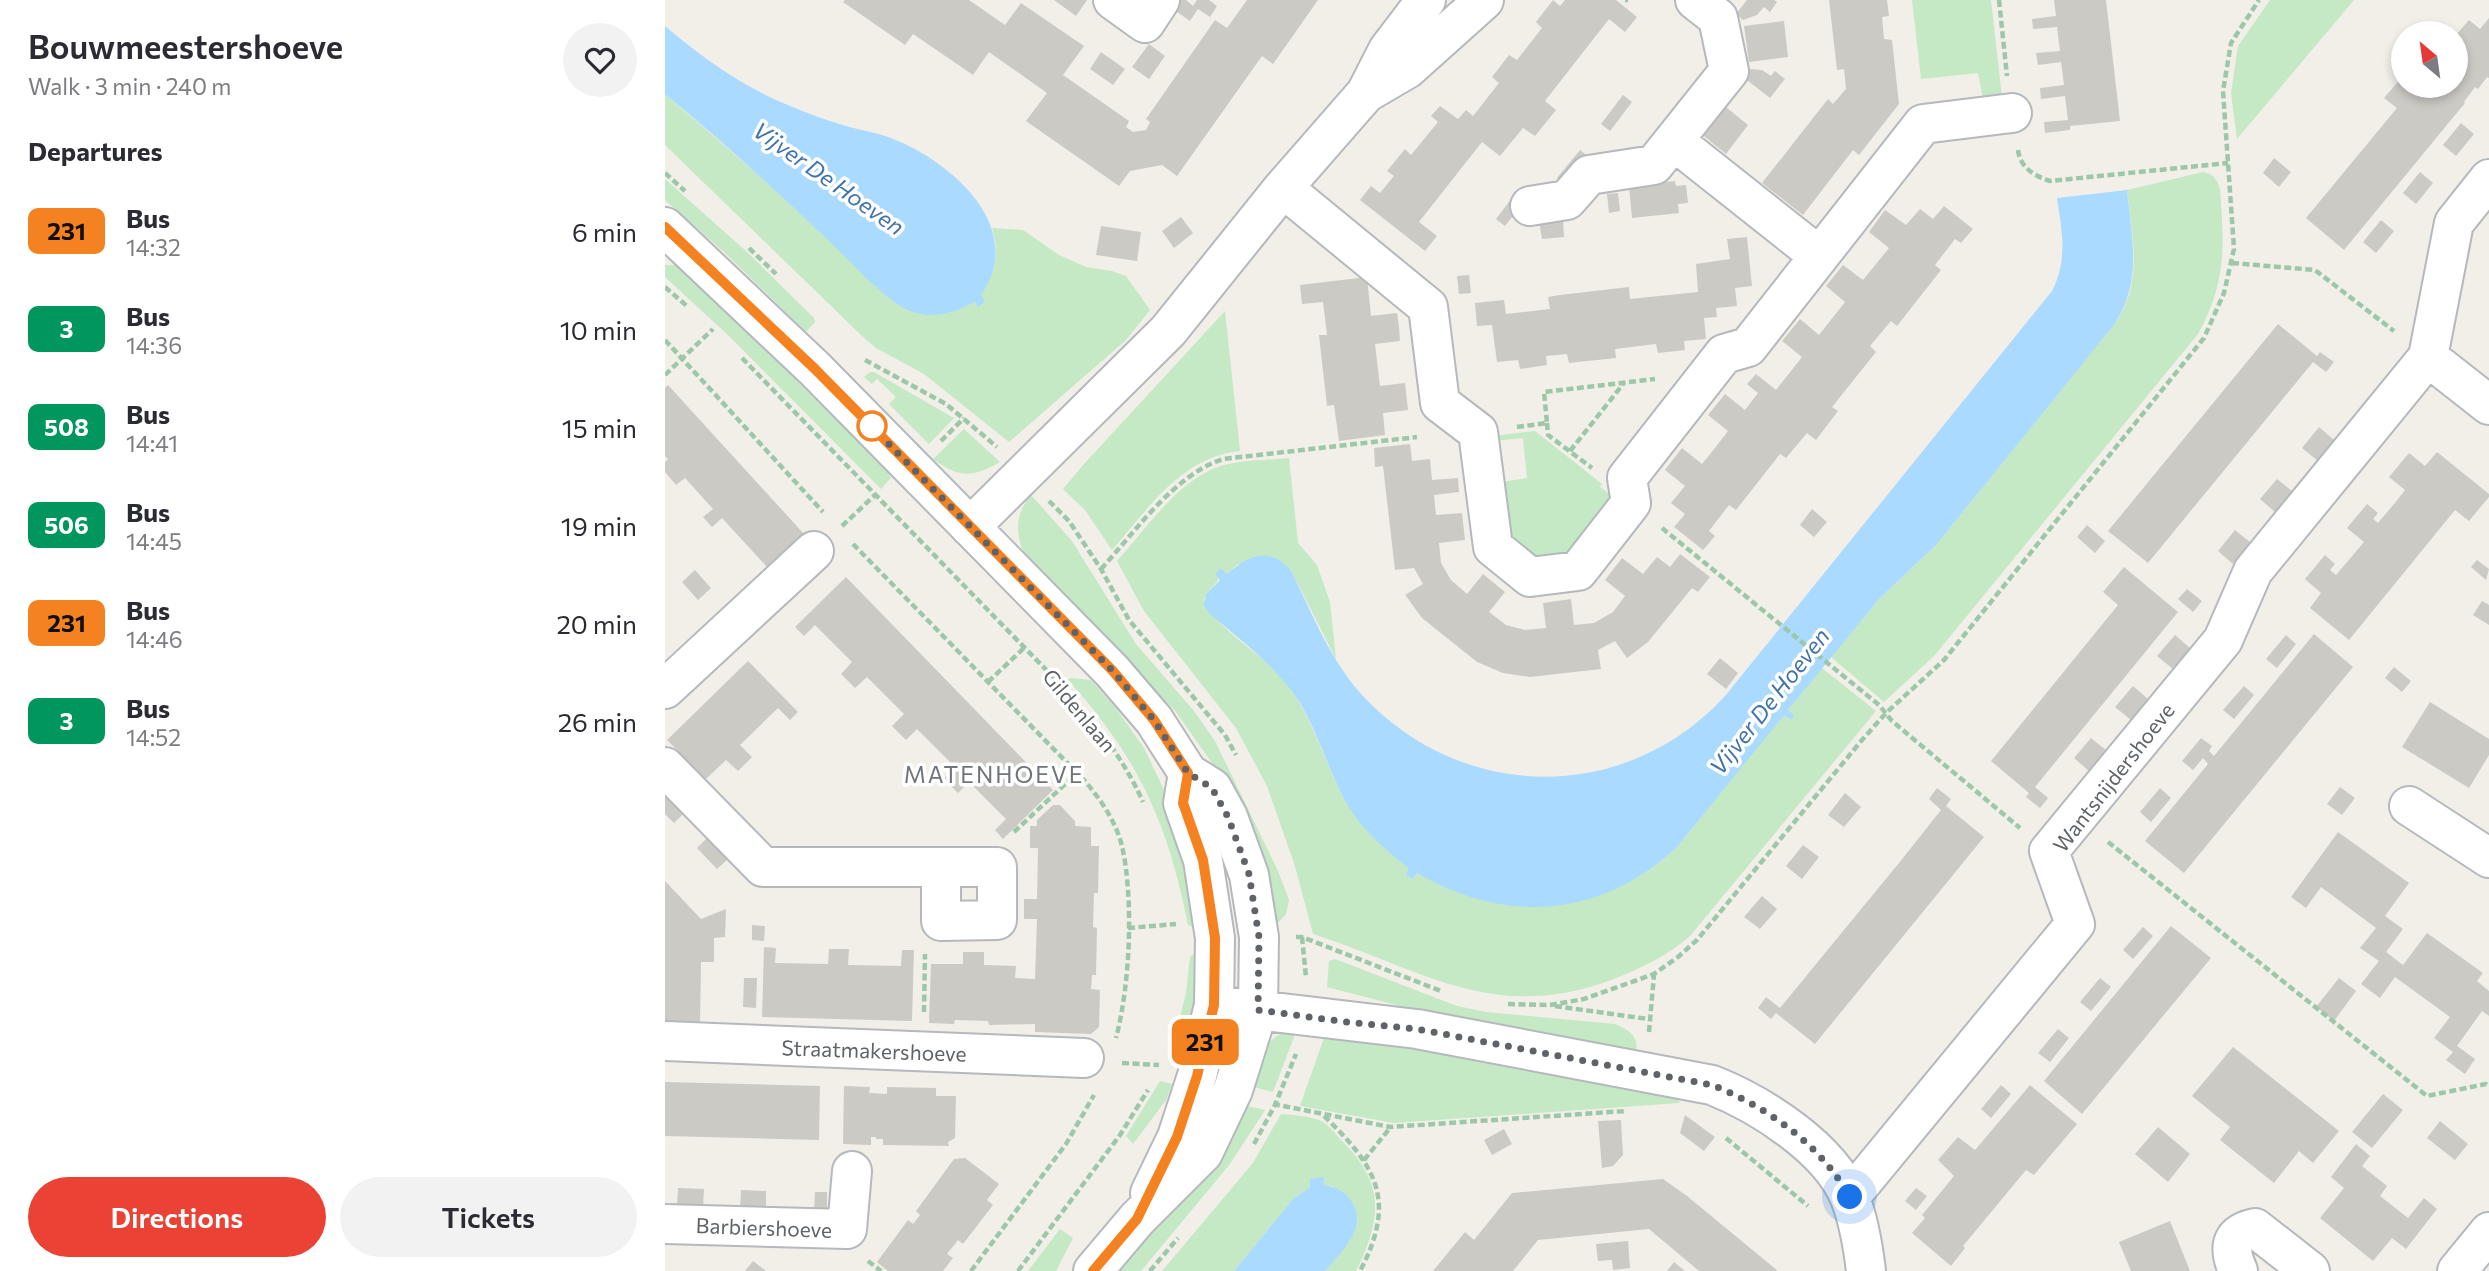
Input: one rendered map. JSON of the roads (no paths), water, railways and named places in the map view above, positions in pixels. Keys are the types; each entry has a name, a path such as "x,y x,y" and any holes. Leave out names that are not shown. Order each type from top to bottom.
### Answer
{"street":[{"path":"1113,0 1145,23 1160,0"},
{"path":"970,527 1168,331 1283,188 1366,93 1388,50 1426,0"},
{"path":"1366,93 1407,69 1483,0"},
{"path":"1530,206 1567,200 1589,175 1654,165 1674,141 1729,71 1719,19 1695,0"},
{"path":"1283,188 1428,307 1440,403 1468,425 1493,547 1530,577 1577,571 1631,500 1627,478 1724,354 1748,347 1923,124 2012,113"},
{"path":"1674,141 1819,256"},
{"path":"2489,179 2454,223 2428,357 2489,405"},
{"path":"665,227 806,361 1112,670 1154,720 1188,773 1212,788 1228,817 1249,874 1259,937 1258,1010 1233,1090 1203,1153 1137,1219 1093,1271"},
{"name":"Wantsnijdershoeve","path":"1850,1197 2075,924 2049,851 2224,640 2253,571 2428,357"},
{"path":"665,690 831,536"},
{"path":"665,767 762,867 959,867"},
{"path":"1137,1219 1177,1137 1197,1076 1214,1005 1215,938 1203,860 1183,803 1188,773"},
{"path":"2409,806 2489,858"},
{"path":"1214,1005 1417,1029 1712,1085 1741,1096 1767,1112 1820,1154 1837,1174 1850,1197 1862,1238 1865,1271"},
{"name":"Straatmakershoeve","path":"665,1041 1098,1063"},
{"name":"Barbiershoeve","path":"665,1224 847,1229 852,1171"},
{"path":"2238,1271 2231,1254 2232,1243 2245,1230 2255,1228 2310,1271"},
{"path":"2457,1271 2489,1232"}],"water":[{"name":"Vijver De Hoeven","path":"665,26 718,67 761,93 819,117 898,141 941,166 961,183 978,203 990,224 995,247 993,271 981,295 985,301 979,307 974,302 958,310 925,315 908,310 877,288 768,184 665,94"},
{"name":"Vijver De Hoeven","path":"2127,190 2133,243 2132,277 2129,294 2113,326 1936,545 1880,598 1788,710 1794,716 1791,720 1784,715 1678,846 1649,870 1618,888 1586,900 1552,906 1518,906 1484,901 1450,890 1417,873 1413,879 1406,875 1409,868 1371,835 1347,804 1310,722 1289,687 1257,653 1209,613 1204,605 1206,594 1220,580 1215,574 1221,568 1227,574 1251,558 1276,558 1292,572 1332,653 1363,696 1403,731 1448,756 1495,771 1544,777 1593,772 1641,757 1685,731 1725,696 2052,291 2062,257 2057,198"},
{"path":"1323,1177 1324,1185 1340,1190 1349,1198 1357,1221 1351,1239 1325,1271 1234,1271 1293,1199 1310,1187 1310,1179"}],"district":[{"name":"MATENHOEVE","path":"994,774"}]}
